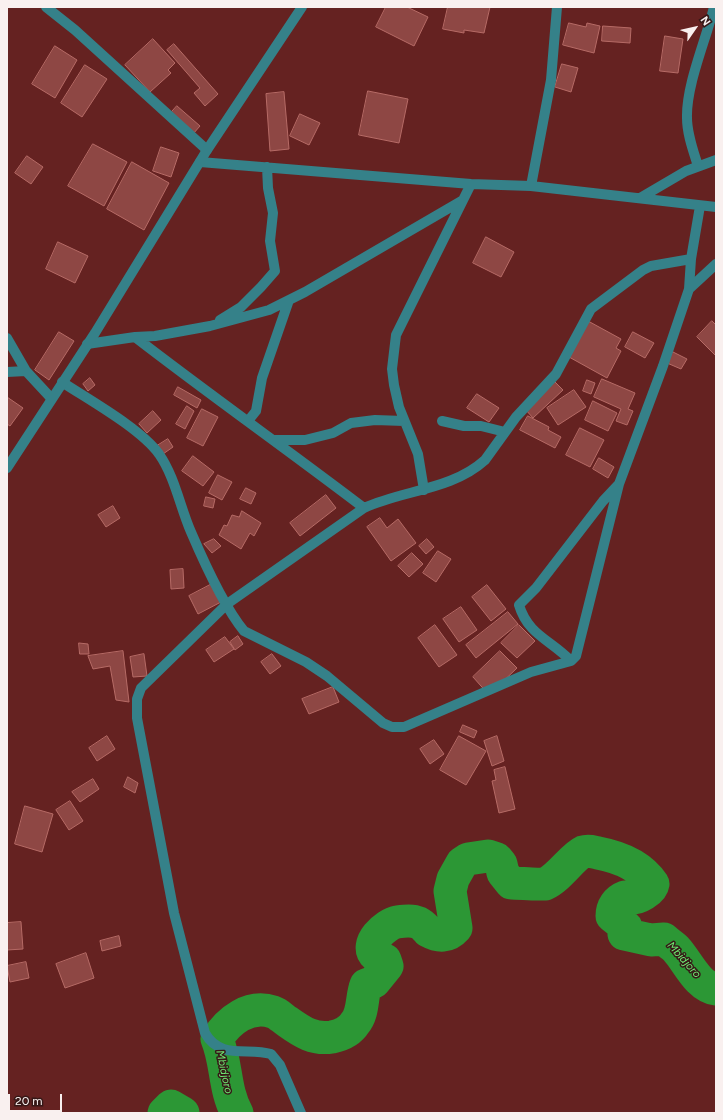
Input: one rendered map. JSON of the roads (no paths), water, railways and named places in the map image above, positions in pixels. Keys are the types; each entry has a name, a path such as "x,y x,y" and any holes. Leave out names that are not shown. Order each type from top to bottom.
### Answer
{"street":[{"path":"46,7 76,30 207,150"},
{"path":"7,468 87,344 207,150 302,7"},
{"path":"531,186 551,80 558,7"},
{"path":"698,166 689,134 687,117 691,89 714,7"},
{"path":"640,198 698,166 716,160"},
{"path":"200,162 471,184 531,186 716,207"},
{"path":"210,326 241,307 262,288 275,271 270,241 273,213 268,188 267,167"},
{"path":"424,490 418,454 399,407 392,369 396,335 471,184"},
{"path":"87,344 135,337 155,336 210,326 269,310 463,200"},
{"path":"62,382 135,431 158,453 166,465 191,532 227,604 244,631 306,662 327,676 368,712 392,727 404,727 531,672 571,661 576,656 619,484 663,366 689,289 691,259 700,206"},
{"path":"301,1113 280,1065 271,1054 238,1052 220,1047 209,1040 205,1033 174,913 137,718 137,699 141,688 227,604 364,508 384,499 440,485 480,465 486,460 516,417 556,374 591,309 595,305 634,276 651,266 691,259"},
{"path":"689,289 716,264"},
{"path":"248,421 256,411 262,378 289,300"},
{"path":"135,337 200,387 275,440 364,508"},
{"path":"7,338 26,371 51,398"},
{"path":"7,372 26,371"},
{"path":"275,440 305,440 333,433 351,422 375,420 404,421"},
{"path":"442,421 464,426 481,426 505,432"},
{"path":"571,661 562,652 538,635 523,618 519,605 536,588 603,501 619,484"}],"waterway":[{"name":"Mbidjoro","path":"237,1113 230,1095 223,1057 217,1039 227,1026 233,1020 248,1012 264,1010 275,1013 298,1029 314,1036 326,1038 332,1037 342,1034 348,1030 358,1019 366,985 374,982 387,966 385,960 377,957 373,951 372,946 374,940 387,926 397,922 414,921 419,923 428,931 440,935 453,931 456,928 450,891 453,879 462,863 468,859 488,856 497,859 501,864 503,873 511,883 539,884 545,884 550,881 574,858 585,851 606,855 629,863 642,872 653,884 652,887 644,894 634,898 625,897 614,907 612,916 626,927 624,934 651,940 664,939 676,949 693,973 703,983 716,989"},
{"name":"Mbidjoro","path":"164,1113 171,1106 183,1113"}]}
